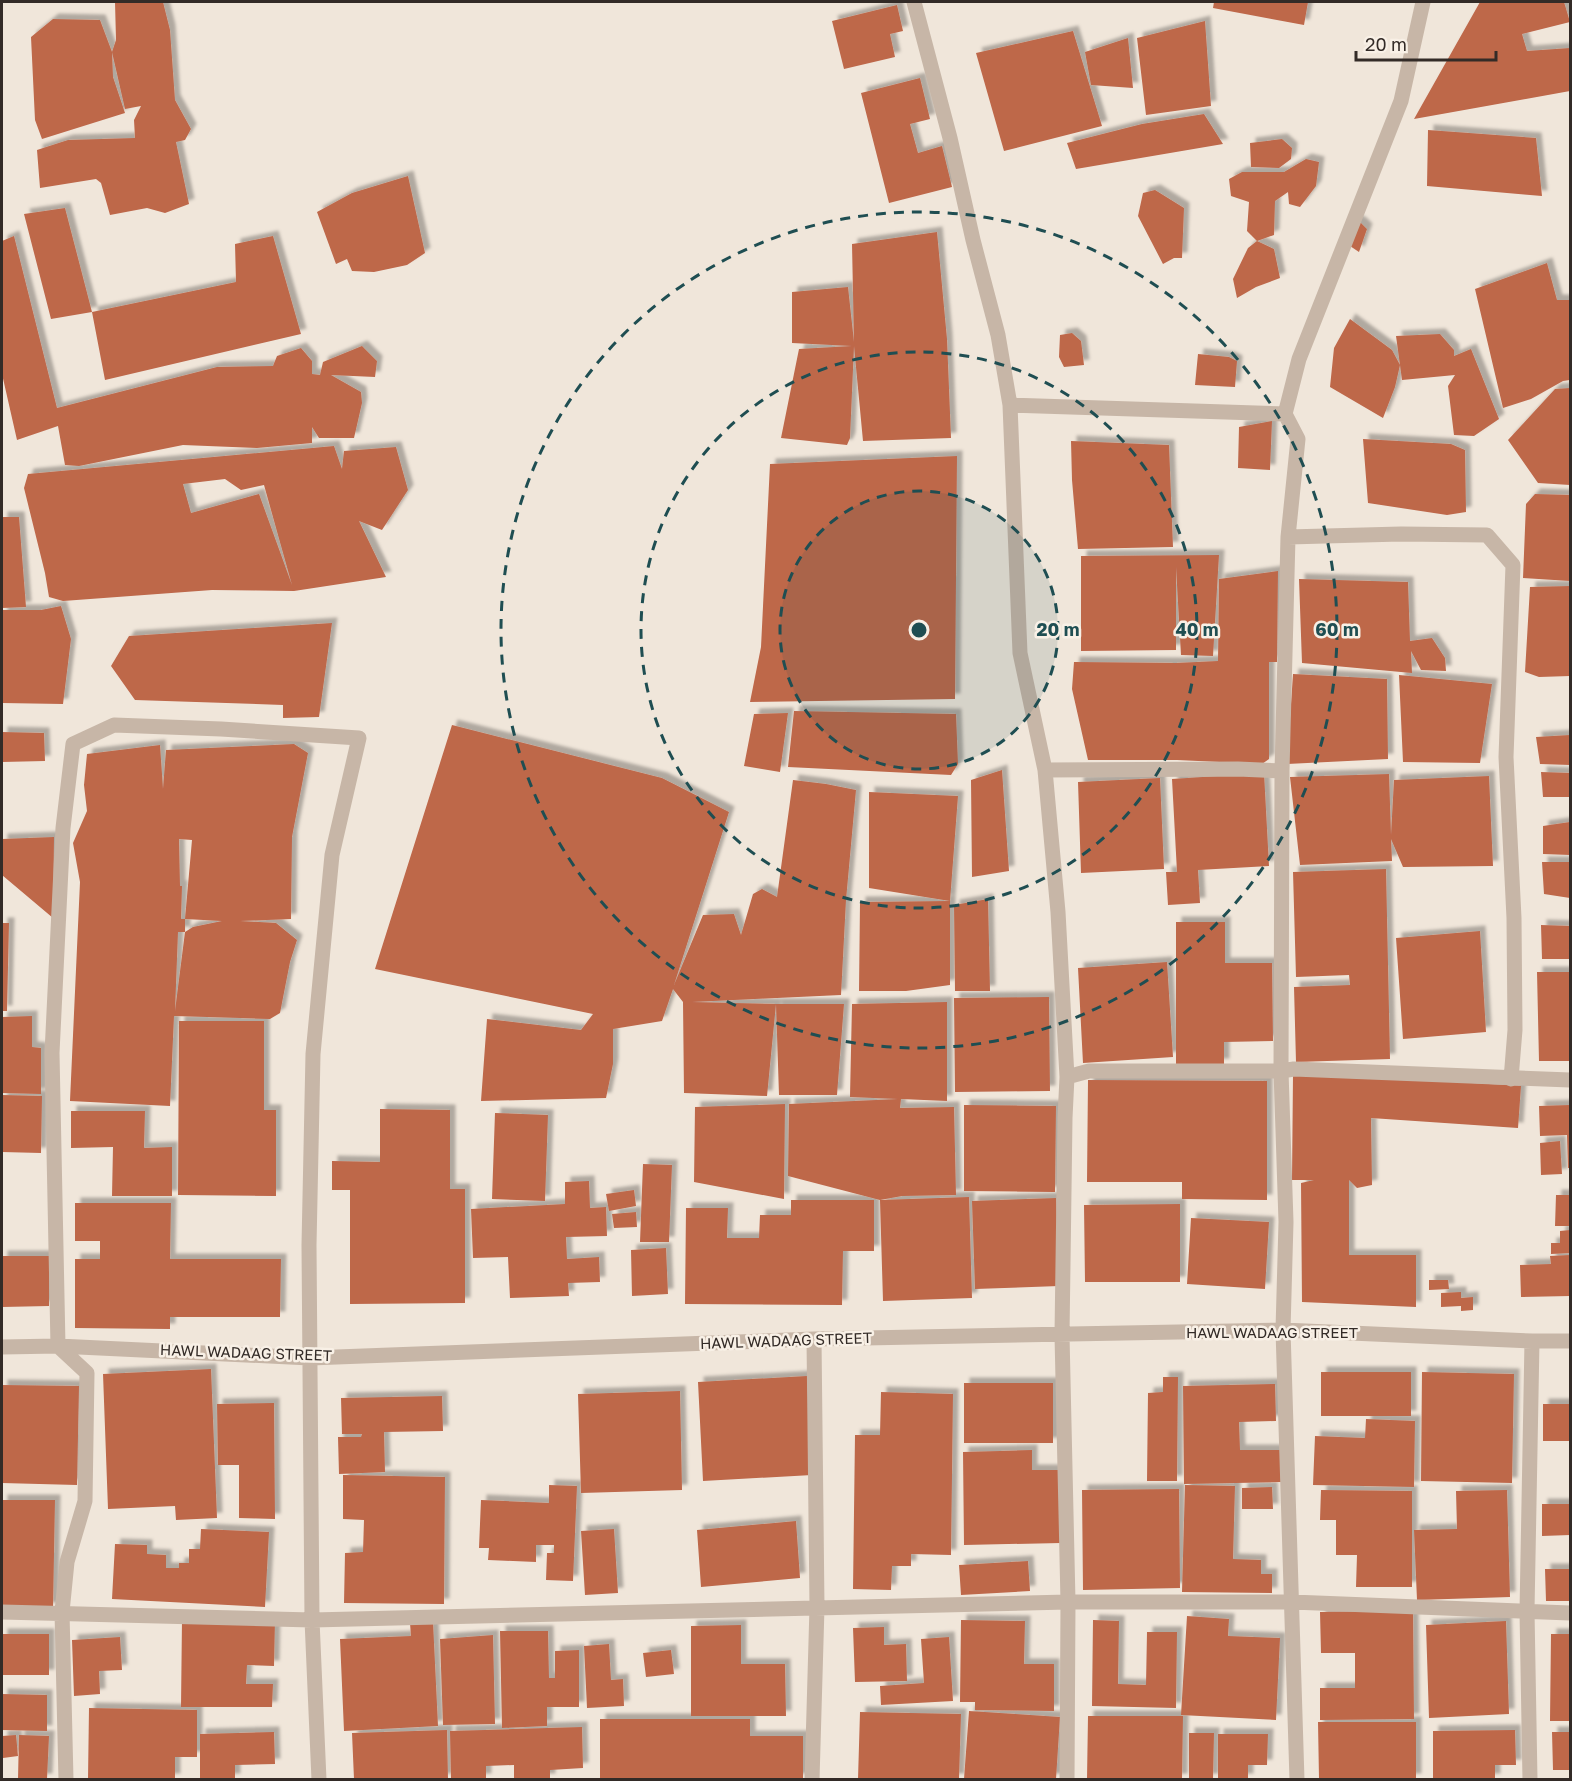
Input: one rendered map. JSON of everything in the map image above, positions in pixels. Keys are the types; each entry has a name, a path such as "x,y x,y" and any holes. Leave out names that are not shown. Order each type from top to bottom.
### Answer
{"street":[{"path":"914,2 998,335 1010,405 1020,653 1045,770 1058,912 1067,1077 1062,1335 1068,1602 1067,1779"},
{"path":"1297,1779 1283,1330 1286,1222 1281,1071 1282,771 1288,537 1298,439 1285,414 1299,359 1401,100 1424,2"},
{"path":"1010,405 1285,414"},
{"path":"1288,537 1401,534 1487,535 1513,565 1506,757 1514,918 1515,1030 1511,1079"},
{"path":"66,1779 62,1612 67,1562 85,1501 87,1373 58,1346 52,1053 63,828 73,744 114,725 358,738 332,855 313,1054 309,1245 312,1620 319,1779"},
{"path":"1045,770 1238,769 1282,771"},
{"path":"1067,1077 1089,1071 1305,1070 1570,1080"},
{"name":"HAWL WADAAG STREET","path":"2,1347 58,1346 310,1358 814,1339 1283,1330 1570,1341"},
{"path":"812,1779 817,1607 814,1339"},
{"path":"1530,1779 1527,1611 1532,1341"},
{"path":"2,1612 312,1620 1068,1602 1292,1602 1570,1613"}],"building":[{"path":"115,2 163,2 170,30 175,100 191,129 185,140 176,142 189,204 165,213 147,208 110,215 101,183 96,179 40,188 37,150 68,140 135,138 134,120 141,106 125,109 112,52 116,40"},
{"path":"1214,2 1308,2 1304,25 1213,8"},
{"path":"1480,2 1564,2 1570,22 1522,34 1527,51 1570,48 1570,91 1414,119"},
{"path":"897,5 903,31 890,34 895,57 844,69 832,21"},
{"path":"53,19 100,20 112,52 113,77 125,113 42,139 35,120 31,37"},
{"path":"1205,21 1211,106 1146,115 1137,38"},
{"path":"1073,31 1102,126 1004,151 976,53"},
{"path":"1128,38 1133,88 1091,85 1085,52"},
{"path":"920,78 930,119 910,124 918,153 942,146 952,187 889,203 861,93"},
{"path":"1204,114 1223,144 1076,169 1067,143 1142,124"},
{"path":"1428,130 1536,138 1542,196 1427,186"},
{"path":"1282,139 1292,148 1291,159 1279,168 1251,167 1250,143"},
{"path":"1306,159 1319,162 1316,186 1300,207 1289,204 1288,192 1275,201 1274,235 1257,241 1247,231 1249,202 1231,196 1229,179 1242,172 1284,172"},
{"path":"408,176 425,253 407,265 374,272 352,271 347,259 336,264 317,212 352,193"},
{"path":"1155,190 1184,208 1182,258 1174,258 1163,264 1138,216 1143,193"},
{"path":"65,208 92,312 51,319 24,214"},
{"path":"1352,218 1367,229 1359,252 1344,242"},
{"path":"937,232 947,339 951,438 863,441 854,346 850,438 847,445 781,438 799,349 852,346 792,343 792,292 848,287 854,342 852,244"},
{"path":"14,236 57,408 217,367 273,366 277,356 301,348 312,361 312,374 320,375 323,362 362,346 377,361 375,377 331,375 361,392 362,403 354,438 319,438 312,427 312,443 257,448 183,445 79,466 65,465 58,426 17,440 2,374 2,241"},
{"path":"273,236 301,334 105,380 92,312 236,282 235,244"},
{"path":"1257,241 1274,249 1280,278 1256,287 1237,298 1233,279 1248,248"},
{"path":"1547,263 1557,300 1570,300 1570,380 1563,381 1531,399 1503,408 1475,289"},
{"path":"1350,319 1392,350 1400,365 1395,387 1383,418 1330,387 1334,348"},
{"path":"1072,333 1081,341 1084,365 1064,367 1059,357 1060,335"},
{"path":"1440,334 1454,350 1454,356 1471,349 1499,419 1474,436 1454,435 1448,386 1455,375 1402,380 1396,336"},
{"path":"1198,354 1229,357 1237,361 1235,387 1195,385"},
{"path":"1570,388 1570,485 1538,483 1508,440 1555,389"},
{"path":"1272,421 1270,470 1238,468 1239,427"},
{"path":"1363,439 1451,444 1465,450 1466,512 1447,515 1368,503"},
{"path":"1071,441 1169,445 1173,547 1078,549"},
{"path":"334,446 342,469 344,451 396,447 408,490 382,530 359,521 386,577 294,591 212,590 63,601 49,597 24,488 28,474","holes":["225,479 241,490 264,485 292,585 259,494 191,513 183,484"]},
{"path":"957,456 955,699 750,702 761,647 770,464"},
{"path":"1535,494 1570,495 1570,581 1523,578 1526,504"},
{"path":"2,517 19,517 26,607 2,608"},
{"path":"1219,555 1213,656 1181,655 1176,567 1176,650 1081,651 1081,556"},
{"path":"1278,571 1277,662 1269,662 1269,759 1262,764 1177,760 1088,760 1072,689 1074,662 1218,661 1219,579"},
{"path":"1299,579 1408,582 1410,641 1432,638 1445,658 1446,671 1421,670 1411,651 1412,673 1302,663"},
{"path":"1570,586 1570,676 1539,677 1525,672 1530,587"},
{"path":"61,606 71,639 63,704 2,703 2,610 41,610"},
{"path":"332,623 319,717 283,718 283,705 135,700 111,666 129,636"},
{"path":"1293,674 1387,679 1388,759 1287,764"},
{"path":"1399,675 1492,684 1480,763 1403,762"},
{"path":"794,711 956,714 958,764 951,775 788,767"},
{"path":"788,713 780,772 744,766 754,714"},
{"path":"452,725 662,778 729,812 674,985 703,915 734,914 741,935 753,894 762,889 777,897 793,780 856,790 846,900 841,995 692,1002 776,1004 767,1096 684,1093 683,1002 673,989 662,1021 613,1029 613,1064 606,1098 481,1101 487,1019 581,1030 593,1014 375,969"},
{"path":"2,732 44,733 45,761 2,762"},
{"path":"1570,735 1570,765 1540,764 1536,737"},
{"path":"294,744 308,753 292,837 291,919 240,921 276,923 297,940 290,962 280,1013 270,1019 174,1016 170,1106 70,1101 80,882 73,843 87,811 84,785 87,754 160,745 163,789 166,750","holes":["179,839 192,840 185,919 181,919 182,886 180,886","185,919 222,921 193,927 185,932","178,932 185,932 175,1011"]},
{"path":"1002,770 1009,871 972,877 971,780"},
{"path":"1541,772 1570,773 1570,797 1543,797"},
{"path":"1264,773 1269,866 1198,870 1200,903 1168,905 1166,872 1177,872 1172,779"},
{"path":"1389,774 1391,835 1394,780 1489,776 1493,866 1403,867 1391,839 1392,861 1300,865 1290,777"},
{"path":"1160,778 1164,869 1081,873 1078,782"},
{"path":"869,792 958,796 950,901 869,888"},
{"path":"1570,822 1570,855 1543,854 1543,826"},
{"path":"54,837 53,918 2,875 2,839"},
{"path":"1542,862 1570,862 1570,898 1544,894"},
{"path":"1386,869 1390,1059 1296,1062 1294,987 1350,985 1349,975 1296,977 1293,872"},
{"path":"988,899 990,991 955,991 954,905"},
{"path":"950,901 950,985 906,991 859,991 860,902"},
{"path":"1176,922 1225,922 1225,963 1272,963 1273,1041 1224,1042 1224,1064 1176,1065"},
{"path":"2,923 9,923 7,1011 2,1011"},
{"path":"1541,925 1570,926 1570,959 1542,959"},
{"path":"1480,931 1486,1032 1403,1039 1396,938"},
{"path":"1167,962 1173,1057 1083,1063 1078,968"},
{"path":"1537,972 1570,972 1570,1061 1539,1061"},
{"path":"1049,997 1050,1091 955,1092 954,998"},
{"path":"947,1002 947,1101 901,1099 900,1108 954,1107 956,1195 902,1196 880,1200 788,1176 789,1104 898,1099 850,1097 852,1004"},
{"path":"776,1004 844,1004 837,1095 779,1095"},
{"path":"32,1016 32,1047 41,1048 41,1094 2,1093 2,1017"},
{"path":"179,1021 264,1021 264,1110 276,1110 276,1196 178,1195"},
{"path":"1293,1075 1373,1077 1521,1086 1518,1128 1371,1118 1372,1185 1357,1188 1349,1180 1349,1255 1416,1255 1416,1307 1302,1302 1301,1183 1314,1180 1292,1180"},
{"path":"1088,1080 1267,1081 1267,1200 1182,1199 1182,1182 1087,1182"},
{"path":"2,1095 42,1096 41,1153 2,1152"},
{"path":"785,1104 784,1199 694,1182 695,1107"},
{"path":"964,1105 1056,1106 1055,1192 964,1191"},
{"path":"1570,1105 1570,1168 1568,1168 1567,1135 1540,1136 1539,1106"},
{"path":"380,1109 450,1110 450,1189 465,1189 465,1303 350,1304 350,1190 332,1190 332,1161 380,1162"},
{"path":"71,1111 145,1111 144,1148 172,1147 172,1196 112,1196 113,1147 71,1148"},
{"path":"495,1113 548,1115 545,1201 492,1199"},
{"path":"1560,1141 1562,1174 1541,1175 1540,1143"},
{"path":"643,1164 672,1165 669,1242 640,1242"},
{"path":"589,1181 590,1208 606,1207 607,1236 566,1237 567,1259 599,1257 600,1282 568,1283 569,1296 510,1298 508,1257 473,1258 471,1209 565,1204 565,1182"},
{"path":"634,1190 636,1206 609,1211 606,1194"},
{"path":"1556,1195 1570,1195 1570,1226 1555,1226"},
{"path":"969,1197 972,1298 883,1301 880,1200"},
{"path":"1056,1198 1059,1286 975,1289 972,1201"},
{"path":"791,1200 874,1200 874,1251 843,1251 842,1305 685,1304 686,1208 728,1208 727,1238 759,1238 760,1215 791,1215"},
{"path":"75,1203 171,1203 170,1259 281,1259 280,1317 170,1317 170,1329 75,1328 75,1259 100,1259 100,1241 75,1241"},
{"path":"1180,1204 1180,1282 1085,1282 1084,1205"},
{"path":"636,1212 637,1227 614,1228 612,1214"},
{"path":"1191,1218 1269,1222 1265,1289 1187,1284"},
{"path":"1570,1230 1570,1253 1551,1254 1551,1243 1560,1243 1560,1231"},
{"path":"666,1248 668,1294 632,1296 631,1250"},
{"path":"1570,1255 1570,1296 1521,1297 1520,1265 1551,1264 1550,1256"},
{"path":"2,1256 49,1256 49,1306 2,1307"},
{"path":"1429,1280 1448,1280 1449,1289 1429,1290"},
{"path":"1461,1292 1461,1298 1473,1297 1473,1310 1461,1311 1461,1306 1441,1307 1441,1293"},
{"path":"211,1369 217,1518 176,1520 175,1506 108,1509 103,1374"},
{"path":"1321,1372 1411,1372 1411,1416 1321,1416"},
{"path":"1422,1372 1514,1374 1512,1483 1421,1481"},
{"path":"807,1376 812,1475 703,1481 698,1382"},
{"path":"1163,1377 1178,1377 1177,1481 1147,1481 1148,1393 1163,1392"},
{"path":"964,1383 1053,1383 1053,1443 964,1443"},
{"path":"1275,1384 1276,1421 1239,1422 1240,1450 1280,1450 1281,1482 1184,1484 1183,1386"},
{"path":"2,1385 79,1386 77,1485 2,1483"},
{"path":"680,1391 682,1490 581,1493 578,1394"},
{"path":"881,1392 953,1394 951,1555 911,1554 911,1566 892,1566 891,1590 853,1589 855,1435 880,1435"},
{"path":"442,1396 443,1431 384,1432 385,1472 339,1474 338,1437 361,1437 362,1434 342,1434 341,1398"},
{"path":"274,1403 275,1519 239,1518 239,1465 218,1465 217,1404"},
{"path":"1543,1404 1570,1404 1570,1441 1543,1441"},
{"path":"1366,1419 1415,1421 1414,1487 1313,1485 1315,1436 1365,1438"},
{"path":"1032,1450 1032,1470 1060,1470 1061,1543 964,1545 963,1452"},
{"path":"343,1475 445,1477 444,1604 344,1603 345,1553 363,1552 364,1520 343,1519"},
{"path":"549,1485 577,1486 573,1581 546,1580 547,1553 554,1553 554,1545 536,1545 536,1562 488,1560 489,1548 479,1548 481,1500 549,1503"},
{"path":"1185,1485 1235,1486 1233,1559 1261,1560 1261,1574 1272,1574 1272,1593 1182,1592"},
{"path":"1272,1487 1273,1509 1242,1509 1242,1488"},
{"path":"1179,1489 1180,1588 1083,1590 1082,1490"},
{"path":"1321,1490 1412,1491 1412,1587 1356,1587 1357,1555 1336,1555 1336,1520 1320,1520"},
{"path":"1507,1490 1510,1597 1417,1600 1414,1530 1457,1529 1456,1491"},
{"path":"2,1500 55,1500 53,1608 2,1608"},
{"path":"1542,1504 1570,1504 1570,1535 1542,1536"},
{"path":"796,1521 800,1578 701,1587 697,1530"},
{"path":"201,1529 269,1532 265,1607 112,1599 115,1544 147,1545 147,1554 166,1555 166,1568 179,1568 179,1563 189,1563 189,1549 200,1549"},
{"path":"614,1529 618,1593 585,1595 581,1531"},
{"path":"1028,1561 1030,1591 961,1595 959,1565"},
{"path":"1545,1569 1570,1569 1570,1601 1546,1601"},
{"path":"1413,1611 1414,1719 1320,1720 1320,1688 1355,1688 1355,1653 1321,1653 1320,1612"},
{"path":"1187,1616 1229,1619 1228,1636 1280,1638 1276,1720 1181,1715"},
{"path":"182,1619 275,1620 274,1666 247,1665 246,1684 273,1684 272,1707 181,1707"},
{"path":"961,1620 1025,1621 1024,1664 1054,1664 1054,1711 975,1710 975,1702 960,1702"},
{"path":"1093,1620 1119,1621 1118,1684 1146,1685 1147,1632 1177,1632 1176,1708 1092,1706"},
{"path":"1506,1621 1509,1714 1429,1718 1426,1625"},
{"path":"433,1622 438,1726 344,1731 340,1639 411,1636 410,1623"},
{"path":"741,1625 741,1664 785,1664 786,1716 691,1716 691,1626"},
{"path":"884,1627 884,1645 906,1644 907,1681 855,1682 853,1628"},
{"path":"500,1631 548,1631 549,1678 555,1678 555,1651 579,1650 579,1707 547,1707 547,1726 502,1728"},
{"path":"2,1634 49,1634 49,1675 2,1675"},
{"path":"1551,1634 1570,1634 1570,1721 1550,1721"},
{"path":"493,1635 495,1724 443,1725 440,1639"},
{"path":"120,1637 122,1670 99,1671 100,1694 74,1696 72,1640"},
{"path":"949,1637 953,1701 881,1705 880,1686 924,1683 921,1639"},
{"path":"609,1644 611,1680 623,1679 624,1706 587,1708 584,1646"},
{"path":"671,1650 674,1674 646,1677 643,1653"},
{"path":"2,1694 47,1695 47,1731 2,1730"},
{"path":"89,1708 197,1710 197,1757 175,1757 175,1779 88,1779"},
{"path":"969,1711 1060,1717 1056,1779 964,1779"},
{"path":"860,1712 961,1714 959,1779 858,1779"},
{"path":"1088,1716 1183,1716 1182,1779 1087,1779"},
{"path":"600,1719 750,1719 750,1736 803,1736 803,1779 600,1779"},
{"path":"1318,1722 1416,1722 1416,1779 1319,1779"},
{"path":"582,1727 583,1768 550,1770 550,1779 514,1779 514,1765 486,1766 486,1779 451,1779 450,1731"},
{"path":"447,1730 448,1779 354,1779 352,1733"},
{"path":"1515,1730 1516,1765 1495,1765 1495,1779 1433,1779 1433,1731"},
{"path":"274,1732 275,1764 235,1765 235,1779 200,1779 200,1734"},
{"path":"1552,1732 1570,1732 1570,1770 1553,1770"},
{"path":"1189,1733 1214,1733 1213,1779 1189,1779"},
{"path":"1218,1734 1268,1734 1267,1765 1248,1765 1248,1779 1218,1779"},
{"path":"16,1735 18,1756 3,1758 2,1736"},
{"path":"19,1735 49,1736 47,1779 18,1779"}]}
